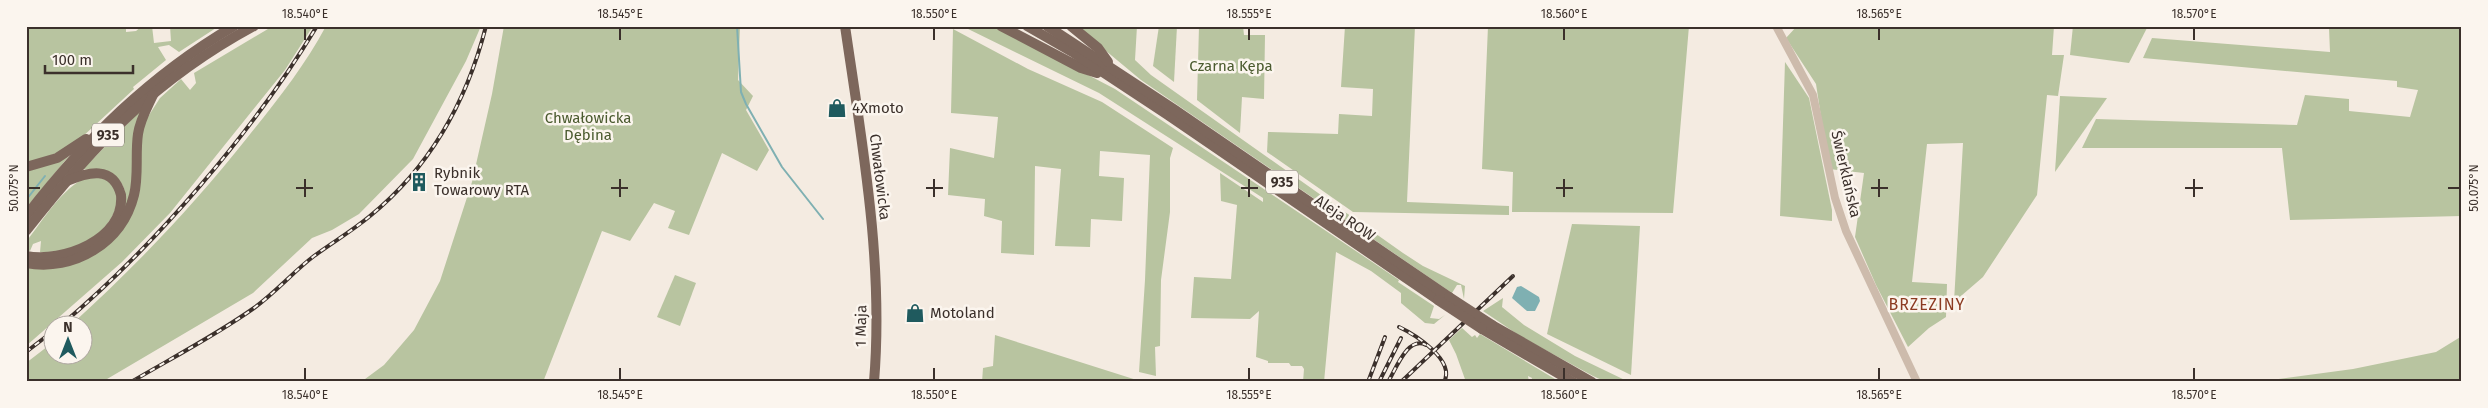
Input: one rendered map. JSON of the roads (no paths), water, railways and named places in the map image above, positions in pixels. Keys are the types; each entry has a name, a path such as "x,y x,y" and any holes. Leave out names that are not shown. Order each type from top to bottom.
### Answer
{"main road":[{"name":"935","path":"26,216 100,128 132,99 234,26"},
{"name":"935","path":"26,230 64,182 112,130 155,91 174,70 254,26"},
{"name":"Chwałowicka","path":"846,26 876,272"},
{"path":"1001,26 1081,68 1112,73"},
{"name":"Aleja ROW","path":"1027,26 1112,73 1449,297 1487,327 1573,382"},
{"name":"Aleja ROW","path":"1046,26 1438,300 1592,382"},
{"path":"1071,26 1098,48 1112,73"},
{"path":"30,260 56,264 80,257 102,245 120,226 135,193 140,126 155,91"},
{"path":"26,166 57,158 100,128"},
{"path":"30,260 62,256 87,246 110,227 120,209 120,190 115,182 106,175 89,173 64,182"},
{"name":"1 Maja","path":"874,382 877,324 876,272"}],"street":[{"name":"Świerklańska","path":"1776,26 1813,95 1835,198 1846,230 1917,382"}],"water":[{"path":"1521,286 1539,297 1540,301 1535,311 1527,311 1512,298 1517,287"}],"waterway":[{"path":"737,26 741,92 746,104 782,167 823,219"},
{"path":"26,200 45,176"}],"railway":[{"path":"71,316 131,261 200,186 263,106 292,66 317,26"},
{"path":"131,382 209,337 254,308 306,262 363,221 391,197 428,154 457,106 478,54 486,26"},
{"path":"1401,382 1513,276"},
{"path":"1399,327 1414,335 1439,357 1444,365 1446,374 1444,382"},
{"path":"1368,382 1385,337"},
{"path":"1379,382 1401,338"},
{"path":"26,352 42,340"},
{"path":"1388,382 1408,349 1420,343 1426,345"}],"place":[{"name":"4Xmoto","path":"837,108"},
{"name":"Rybnik Towarowy RTA","path":"419,182"},
{"name":"Motoland","path":"915,313"}],"district":[{"name":"BRZEZINY","path":"1927,304"}],"park label":[{"name":"Czarna Kępa","path":"1231,66"},
{"name":"Chwałowicka Dębina","path":"588,126"}]}
